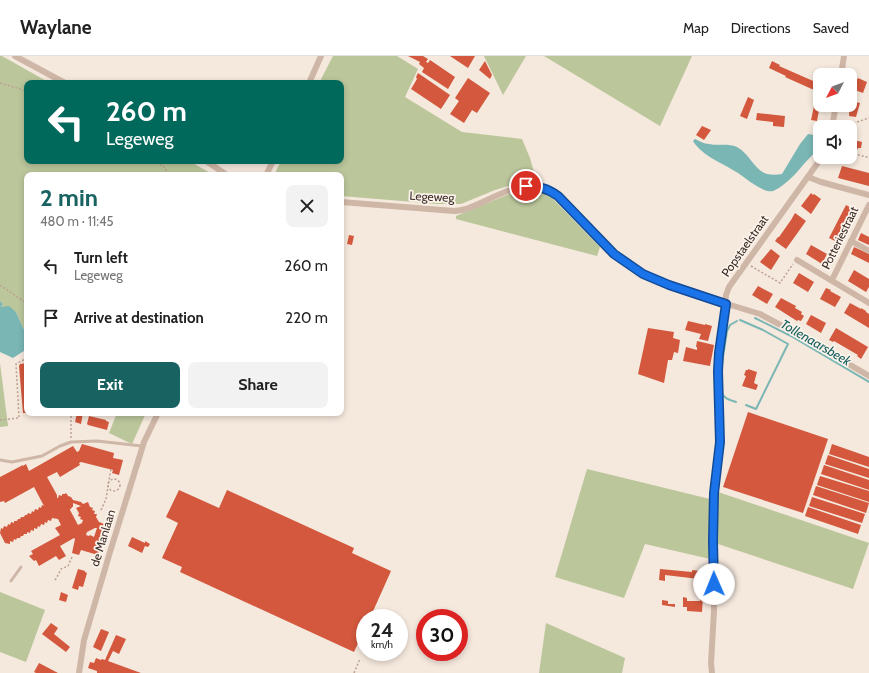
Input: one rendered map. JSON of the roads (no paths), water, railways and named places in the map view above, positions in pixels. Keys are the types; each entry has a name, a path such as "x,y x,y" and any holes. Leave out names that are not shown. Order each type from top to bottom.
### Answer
{"street":[{"path":"15,56 59,80"},
{"path":"309,80 321,56"},
{"path":"842,68 844,56"},
{"path":"210,164 222,172"},
{"name":"Popstaelstraat","path":"712,673 711,663 714,611 714,493 720,442 718,371 726,295 729,286 817,164"},
{"path":"808,177 869,195"},
{"name":"Legeweg","path":"344,202 454,211 466,208 498,194 526,186 538,186 548,189 558,196 614,254 643,274 669,285 760,314 869,376"},
{"name":"Potteriestraat","path":"832,280 869,205"},
{"path":"851,242 869,251"},
{"name":"Potteriestraat","path":"797,260 869,303"},
{"name":"de Manlaan","path":"79,673 84,640 110,552 142,446 157,416"}],"lane":[{"path":"0,460 12,462 42,456 71,442 97,441 142,446"},
{"path":"11,582 21,567"}],"water":[{"path":"808,134 813,135 813,155 781,187 773,191 769,191 759,188 738,173 714,159 697,147 693,141 695,139 707,144 730,145 737,147 745,153 755,166 763,172 776,175 782,174 800,144"},
{"path":"0,301 3,304 1,307 9,306 16,312 24,329 24,351 13,358 0,352"}],"waterway":[{"name":"Tollenaarsbeek","path":"755,318 791,336 869,382"},
{"name":"Tollenaarsbeek","path":"740,320 763,330 788,344 756,409 746,405"},
{"name":"Tollenaarsbeek","path":"721,370 727,331 730,325 737,321"},
{"name":"Tollenaarsbeek","path":"721,391 725,397 736,402"}]}
